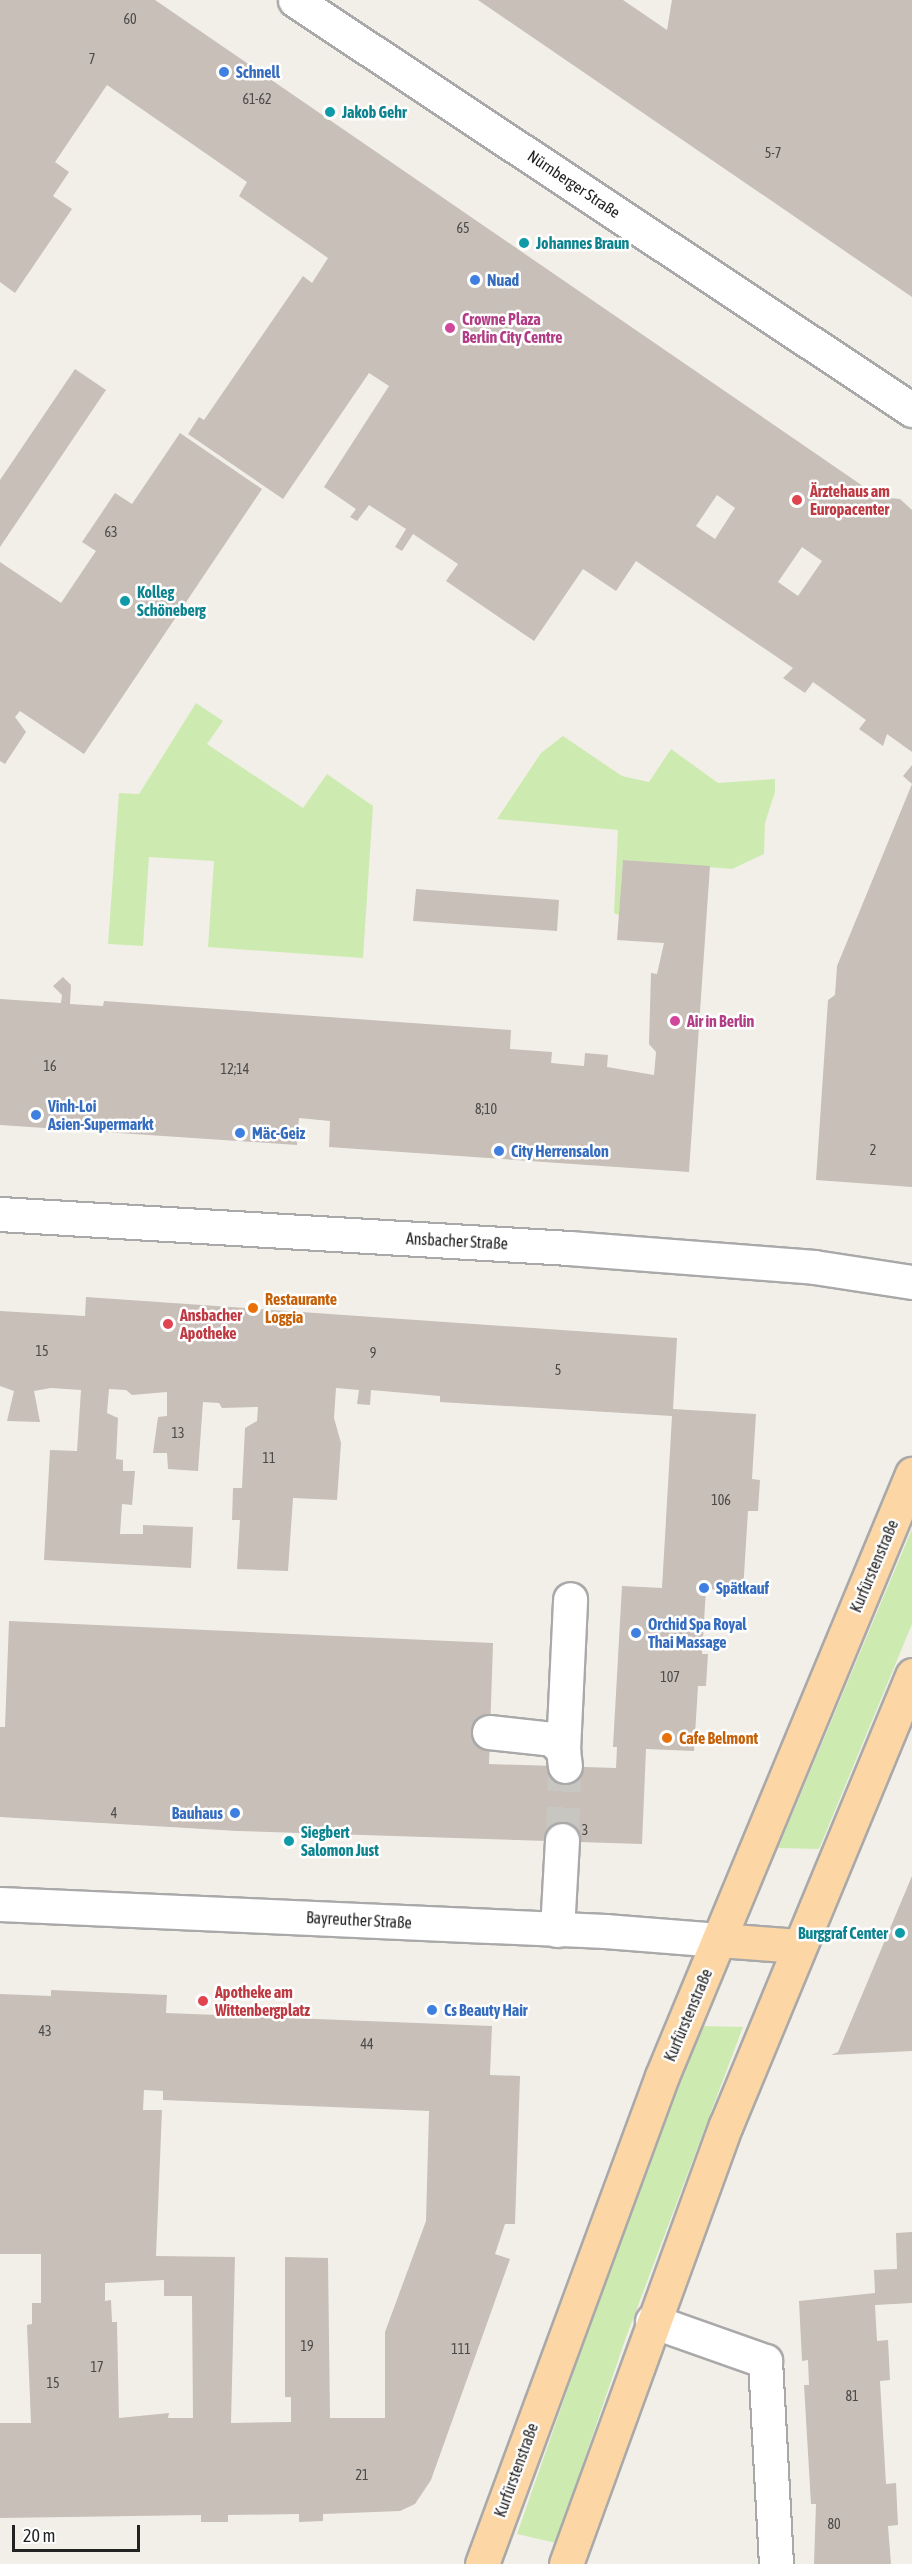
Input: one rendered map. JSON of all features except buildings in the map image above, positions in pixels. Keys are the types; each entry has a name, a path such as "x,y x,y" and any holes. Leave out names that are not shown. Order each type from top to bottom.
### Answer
{"main road":[{"name":"Kurfürstenstraße","path":"482,2564 594,2255 719,1940 910,1484"},
{"path":"566,2564 652,2321 799,1946 912,1675"},
{"path":"719,1940 799,1946"}],"street":[{"name":"Nürnberger Straße","path":"295,0 912,410"},
{"name":"Ansbacher Straße","path":"0,1214 569,1248 814,1267 912,1282"},
{"path":"489,1732 537,1734 552,1739 564,1758 570,1599"},
{"path":"557,1930 562,1840"},
{"name":"Bayreuther Straße","path":"0,1904 557,1930 719,1940"},
{"path":"652,2321 765,2361 777,2564"}],"green space":[{"path":"196,703 223,721 207,744 303,808 327,774 373,806 363,958 208,947 214,861 149,857 143,946 108,944 119,793 139,794"},
{"path":"563,736 622,776 649,782 671,749 718,783 775,779 775,792 765,823 764,854 732,869 623,860 619,915 614,913 618,830 497,819 541,753"},
{"path":"912,1529 912,1624 819,1849 778,1848"},
{"path":"702,2026 743,2027 625,2340 556,2543 517,2534 609,2271"}],"tunnel":[{"path":"562,1840 565,1766"}],"place":[{"name":"Schnell","path":"224,72"},
{"name":"Jakob Gehr","path":"330,112"},
{"name":"Johannes Braun","path":"524,243"},
{"name":"Nuad","path":"475,280"},
{"name":"Crowne Plaza Berlin City Centre","path":"450,328"},
{"name":"Ärztehaus am Europacenter","path":"797,500"},
{"name":"Kolleg Schöneberg","path":"125,601"},
{"name":"Air in Berlin","path":"675,1021"},
{"name":"Vinh-Loi Asien-Supermarkt","path":"36,1115"},
{"name":"Mäc-Geiz","path":"240,1133"},
{"name":"City Herrensalon","path":"499,1151"},
{"name":"Restaurante Loggia","path":"253,1308"},
{"name":"Ansbacher Apotheke","path":"168,1324"},
{"name":"Spätkauf","path":"704,1588"},
{"name":"Orchid Spa Royal Thai Massage","path":"636,1633"},
{"name":"Cafe Belmont","path":"667,1738"},
{"name":"Bauhaus","path":"235,1813"},
{"name":"Siegbert Salomon Just","path":"289,1841"},
{"name":"Burggraf Center","path":"900,1933"},
{"name":"Apotheke am Wittenbergplatz","path":"203,2001"},
{"name":"Cs Beauty Hair","path":"432,2010"}]}
